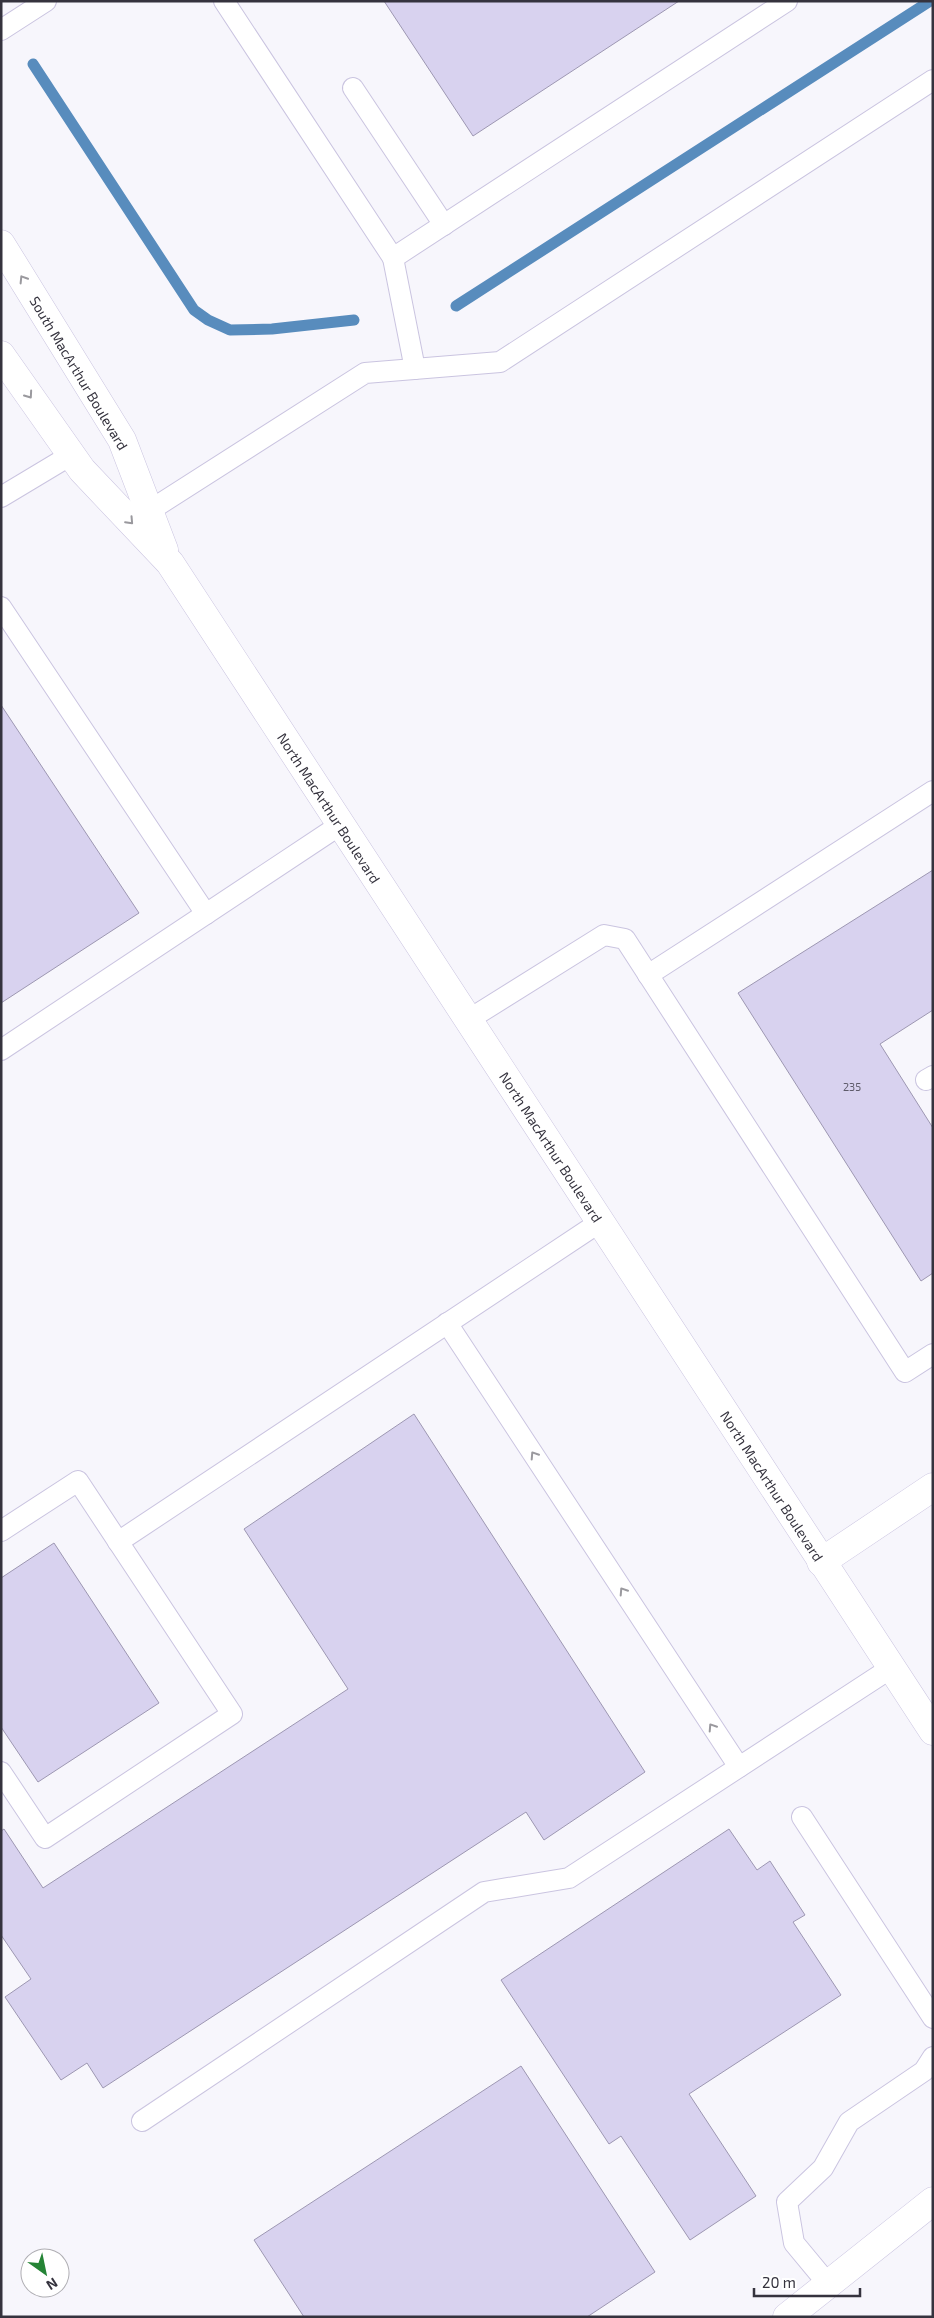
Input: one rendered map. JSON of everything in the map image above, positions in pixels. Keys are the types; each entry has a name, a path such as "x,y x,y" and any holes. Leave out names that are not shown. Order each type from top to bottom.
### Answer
{"main road":[{"name":"South MacArthur Boulevard","path":"1,244 122,440 170,563"},
{"path":"1,355 82,470 170,563"},
{"name":"North MacArthur Boulevard","path":"170,563 933,1731"},
{"path":"822,1562 933,1487"},
{"path":"786,2317 933,2201"}],"lane":[{"path":"1,30 46,1"},
{"path":"224,1 393,258 415,369"},
{"path":"393,258 787,1"},
{"path":"149,511 365,373 500,362 933,80"},
{"path":"354,88 444,225"},
{"path":"1,497 71,455"},
{"path":"1,607 206,914"},
{"path":"648,975 933,791"},
{"path":"1,1050 340,825"},
{"path":"468,1020 604,936 625,939 905,1372 933,1354"},
{"path":"118,1542 600,1222"},
{"path":"447,1323 738,1767"},
{"path":"1,1531 78,1481 232,1714 45,1838 1,1772"},
{"path":"142,2121 484,1892 569,1878 891,1668"},
{"path":"802,1817 933,2018"},
{"path":"828,2284 794,2243 787,2202 823,2168 849,2122 924,2071 933,2057"}],"building":[{"path":"384,1 679,1 473,136"},
{"path":"1,705 139,913 1,1003"},
{"path":"933,870 933,1010 880,1044 933,1128 933,1273 921,1281 738,993"},
{"path":"414,1414 645,1772 544,1840 526,1812 103,2088 87,2063 61,2080 5,1997 31,1979 1,1935 1,1831 4,1829 43,1888 348,1689 244,1529"},
{"path":"54,1543 159,1703 38,1782 1,1727 1,1578"},
{"path":"729,1829 757,1870 770,1861 805,1915 793,1922 841,1995 689,2094 756,2196 690,2240 621,2136 609,2144 501,1980"},
{"path":"521,2066 655,2272 587,2317 304,2317 254,2240"}],"waterway":[{"path":"456,306 930,1"},
{"path":"33,64 194,310 208,320 230,330 272,329 354,320"}]}
